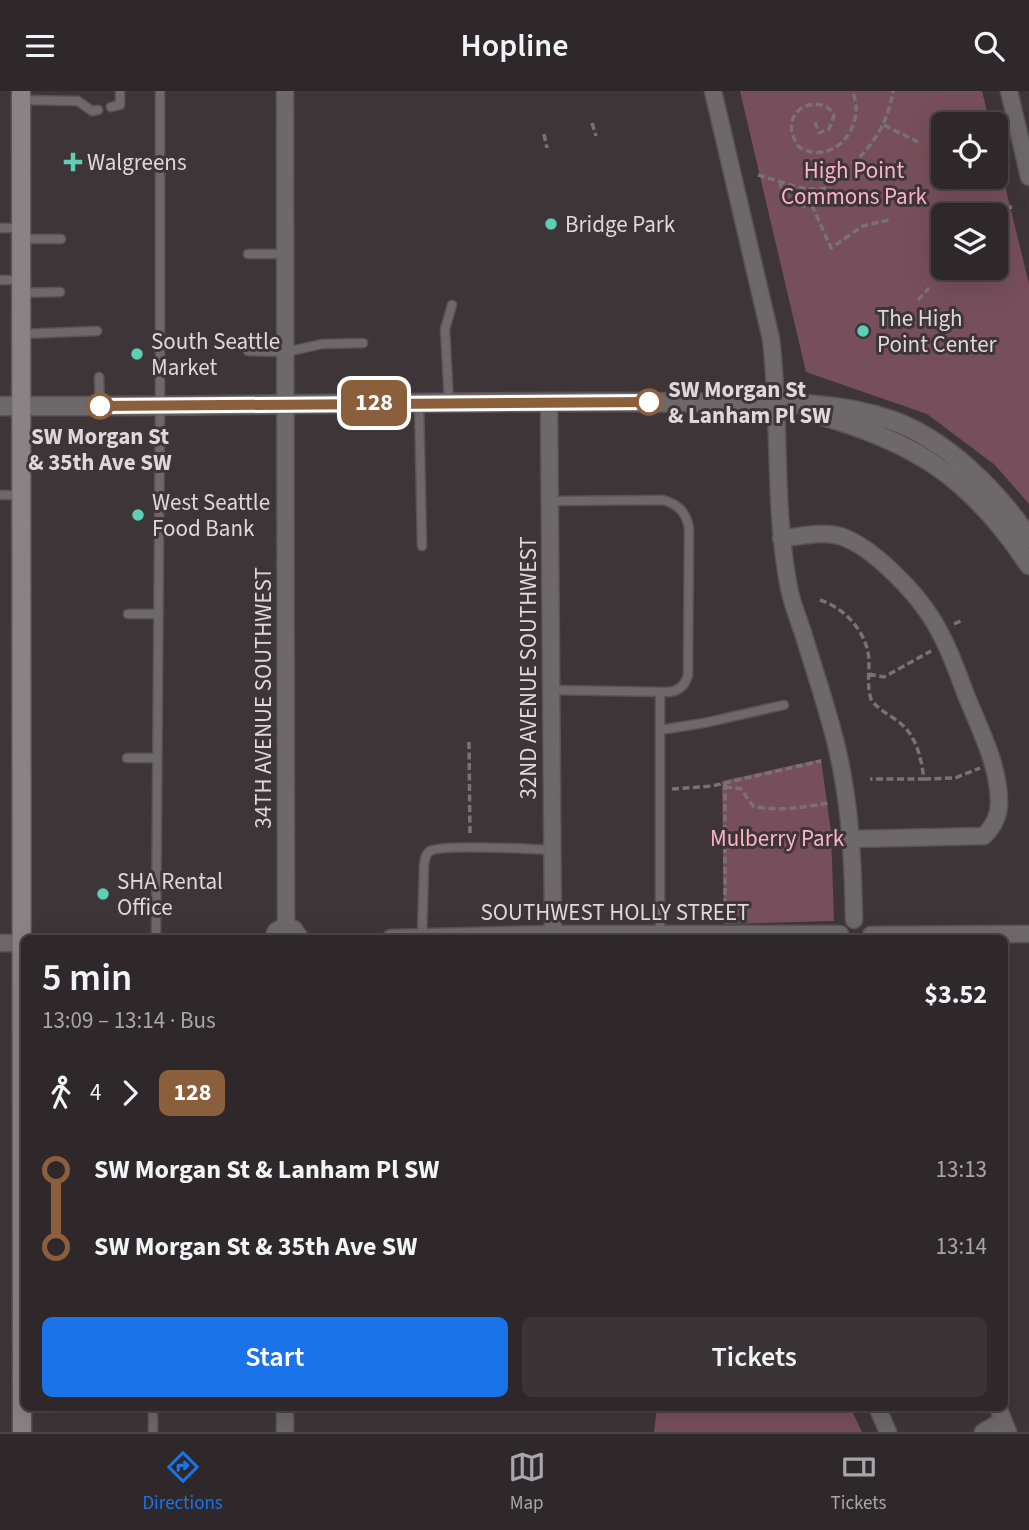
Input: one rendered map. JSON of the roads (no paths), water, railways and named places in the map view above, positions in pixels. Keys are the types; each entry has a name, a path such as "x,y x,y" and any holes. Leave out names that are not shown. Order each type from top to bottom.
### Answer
{"main road":[{"path":"21,95 23,935"},
{"path":"22,1411 22,1432"}],"street":[{"name":"34TH AVENUE SOUTHWEST","path":"285,91 286,927"},
{"path":"713,91 771,339 781,538 790,591 835,740 845,783 852,839 854,920"},
{"path":"1009,91 1022,116 1029,177"},
{"path":"0,406 449,402 775,403 859,410 892,420 924,435 978,478 1029,538"},
{"name":"32ND AVENUE SOUTHWEST","path":"550,402 553,934"},
{"path":"775,403 838,420 899,443 925,458 946,471 970,492 1027,558"},
{"path":"781,538 841,536 878,558 911,590 944,640 993,764 999,806 993,826 985,836 852,839"},
{"path":"840,935 844,925 854,920 866,923 870,935"},
{"path":"274,935 276,930 286,927 294,929 298,935"},
{"path":"950,935 1029,934"},
{"name":"SOUTHWEST HOLLY STREET","path":"509,935 671,935"},
{"path":"0,943 21,943"},
{"path":"285,1411 285,1432"},
{"path":"879,1411 888,1432"},
{"path":"983,1432 1003,1420"}],"lane":[{"path":"111,107 120,105 120,91"},
{"path":"156,935 160,91"},
{"path":"21,95 78,101 92,111 98,110"},
{"path":"0,229 61,239"},
{"path":"150,236 160,236"},
{"path":"248,254 285,254"},
{"path":"0,280 20,287 60,292"},
{"path":"149,290 160,290"},
{"path":"449,402 444,330 452,305"},
{"path":"20,334 97,331"},
{"path":"248,351 286,352 322,344 363,343"},
{"path":"99,377 100,406"},
{"path":"419,403 422,546"},
{"path":"0,495 20,495"},
{"path":"550,501 663,500 678,506 684,512 689,528 686,681 678,689 660,692 551,689"},
{"path":"128,614 159,614"},
{"path":"660,692 660,934"},
{"path":"660,730 784,705"},
{"path":"127,758 157,758"},
{"path":"422,935 425,856 431,851 470,848 552,850"},
{"path":"153,1411 153,1432"}],"place":[{"name":"Walgreens","path":"73,162"},
{"name":"Bridge Park","path":"551,224"},
{"name":"The High Point Center","path":"863,331"},
{"name":"South Seattle Market","path":"137,354"},
{"name":"SW Morgan St & Lanham Pl SW","path":"649,402"},
{"name":"SW Morgan St & 35th Ave SW","path":"100,406"},
{"name":"West Seattle Food Bank","path":"138,515"},
{"name":"SHA Rental Office","path":"103,894"}],"park label":[{"name":"High Point Commons Park","path":"854,183"},
{"name":"Mulberry Park","path":"777,838"}]}
